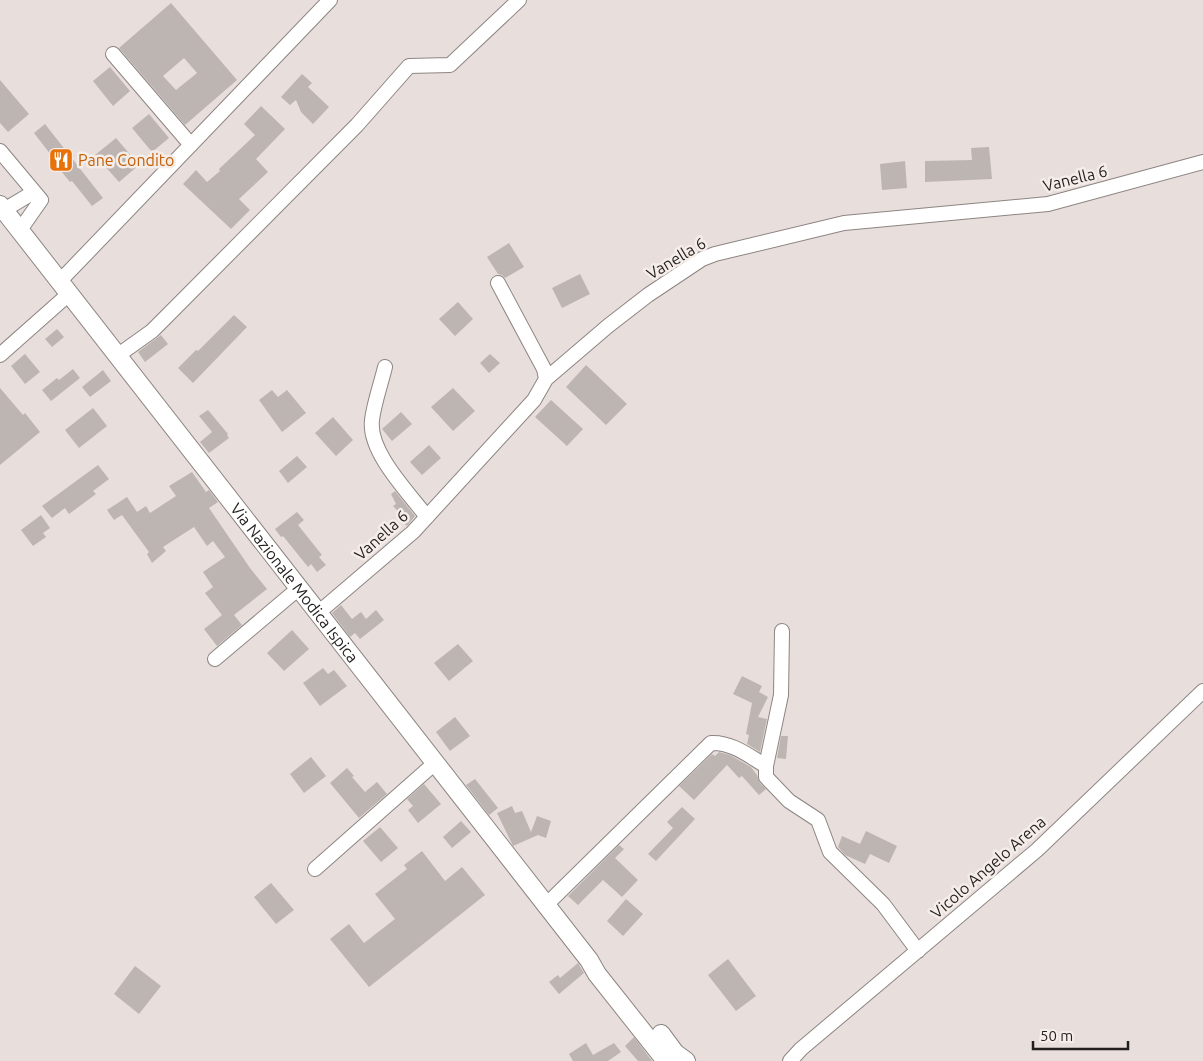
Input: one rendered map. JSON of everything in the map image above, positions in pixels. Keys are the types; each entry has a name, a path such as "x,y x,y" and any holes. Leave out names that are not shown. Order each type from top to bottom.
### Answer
{"main road":[{"name":"Via Nazionale Modica Ispica","path":"2,208 589,960"},
{"path":"589,960 666,1061"},
{"path":"589,960 644,1014 675,1053 686,1061"}],"street":[{"path":"0,355 65,287 191,145 330,0"},
{"path":"117,356 152,331 168,316 357,125 409,66 450,65 519,0"},
{"path":"113,54 191,145"},
{"path":"0,151 41,200 20,230"},
{"name":"Vanella 6","path":"318,613 414,532 534,400 546,379 648,295 702,259 714,254 844,223 1048,204 1203,162"},
{"path":"2,208 34,192"},
{"path":"498,282 544,368 546,379"},
{"path":"385,367 372,421 372,434 390,470 427,517"},
{"path":"215,659 299,588"},
{"path":"782,631 781,695 766,766 766,777 789,801 818,820 830,852 882,904 918,951"},
{"name":"Vicolo Angelo Arena","path":"790,1061 801,1049 1036,850 1203,691"},
{"path":"546,905 711,743 722,743 734,748 766,766"},
{"path":"314,869 435,763"}],"building":[{"path":"171,3 237,80 185,125 119,48","holes":["184,58 197,73 176,90 163,76"]},
{"path":"110,67 130,91 113,106 93,81"},
{"path":"302,74 312,83 308,87 329,107 313,124 301,112 296,100 290,105 281,97"},
{"path":"0,80 29,114 8,132 0,123"},
{"path":"261,106 285,129 256,159 268,172 239,199 250,210 231,229 183,184 196,170 207,182 220,171 219,169 255,135 244,124"},
{"path":"149,114 169,138 152,152 132,128"},
{"path":"45,124 103,198 92,206 52,160 54,159 34,133"},
{"path":"116,138 139,165 119,182 95,155"},
{"path":"989,147 992,179 925,182 925,161 972,160 971,148"},
{"path":"905,161 907,188 882,190 880,164"},
{"path":"509,243 524,267 505,278 498,274 487,257"},
{"path":"580,274 590,294 562,308 552,288"},
{"path":"458,302 473,319 455,336 439,319"},
{"path":"234,315 247,327 193,383 178,368"},
{"path":"57,329 64,337 52,347 45,339"},
{"path":"161,335 168,344 145,362 138,352"},
{"path":"25,354 40,372 25,384 11,366"},
{"path":"490,354 500,363 489,373 480,363"},
{"path":"586,365 627,404 606,425 566,387"},
{"path":"73,369 80,378 51,401 42,390 57,378 59,380"},
{"path":"103,370 111,381 90,397 82,387"},
{"path":"0,388 23,415 25,413 40,432 0,465"},
{"path":"453,388 475,411 453,431 431,407"},
{"path":"272,390 278,397 287,390 306,413 282,432 259,400"},
{"path":"551,400 583,429 567,446 535,417"},
{"path":"93,408 107,426 79,448 65,430"},
{"path":"208,410 228,434 229,438 209,453 200,442 212,432 199,416"},
{"path":"401,412 412,424 392,441 382,429"},
{"path":"333,417 353,440 336,456 315,433"},
{"path":"429,445 441,458 422,475 410,462"},
{"path":"297,456 307,467 288,483 279,471"},
{"path":"98,465 109,479 93,491 96,494 69,514 65,508 52,518 42,506"},
{"path":"192,472 206,492 209,490 218,502 209,508 250,568 267,589 234,615 242,625 217,646 204,629 222,615 205,593 213,587 203,572 225,557 213,541 207,546 194,527 163,547 166,551 152,563 147,554 149,552 122,515 114,520 107,510 127,497 137,512 146,506 150,513 176,496 169,486"},
{"path":"395,491 415,516 407,526 402,521 405,518 393,506 396,504 391,494"},
{"path":"297,512 304,520 298,525 322,555 319,557 326,565 317,572 311,564 308,567 275,529"},
{"path":"41,515 50,528 43,533 46,537 33,546 21,530"},
{"path":"341,605 352,619 361,612 366,619 376,610 384,620 360,639 355,633 350,637 332,613"},
{"path":"292,630 309,649 284,671 267,653"},
{"path":"458,644 473,661 449,681 434,663"},
{"path":"323,668 328,674 334,670 347,686 320,706 303,683"},
{"path":"742,676 762,686 759,692 768,697 758,717 767,719 760,752 747,744 749,735 746,734 752,703 733,694"},
{"path":"455,717 470,736 450,751 436,732"},
{"path":"781,736 788,736 786,759 777,758"},
{"path":"719,752 730,755 751,767 760,783 766,789 759,795 742,776 739,778 727,765 694,800 679,786 712,754 715,756"},
{"path":"311,757 326,776 304,793 290,774"},
{"path":"347,768 365,792 377,782 387,794 359,818 330,783"},
{"path":"475,779 498,808 489,815 466,785"},
{"path":"424,784 441,804 418,823 408,810 413,806 407,799"},
{"path":"512,806 515,813 522,811 531,832 537,816 551,821 546,838 538,835 513,846 497,813"},
{"path":"682,807 695,819 656,861 648,854 673,828 667,822"},
{"path":"461,821 471,832 452,848 443,837"},
{"path":"380,827 398,848 381,862 363,841"},
{"path":"866,831 897,846 889,863 870,854 865,864 845,855 838,847 842,836 860,844"},
{"path":"619,845 624,849 615,858 638,880 622,897 603,880 578,905 568,896"},
{"path":"422,851 445,881 462,867 485,895 369,987 330,939 349,924 364,943 395,919 375,894 407,869 404,865"},
{"path":"271,883 294,910 276,924 254,897"},
{"path":"626,899 643,914 623,936 607,921"},
{"path":"728,959 756,996 736,1011 708,975"},
{"path":"578,963 584,973 559,994 549,982 558,975 560,978"},
{"path":"135,966 161,986 139,1014 114,994"},
{"path":"634,1037 652,1061 638,1061 625,1046"},
{"path":"586,1043 593,1055 614,1043 621,1052 608,1061 573,1061 569,1054"}],"place":[{"name":"Pane Condito","path":"61,160"}]}
